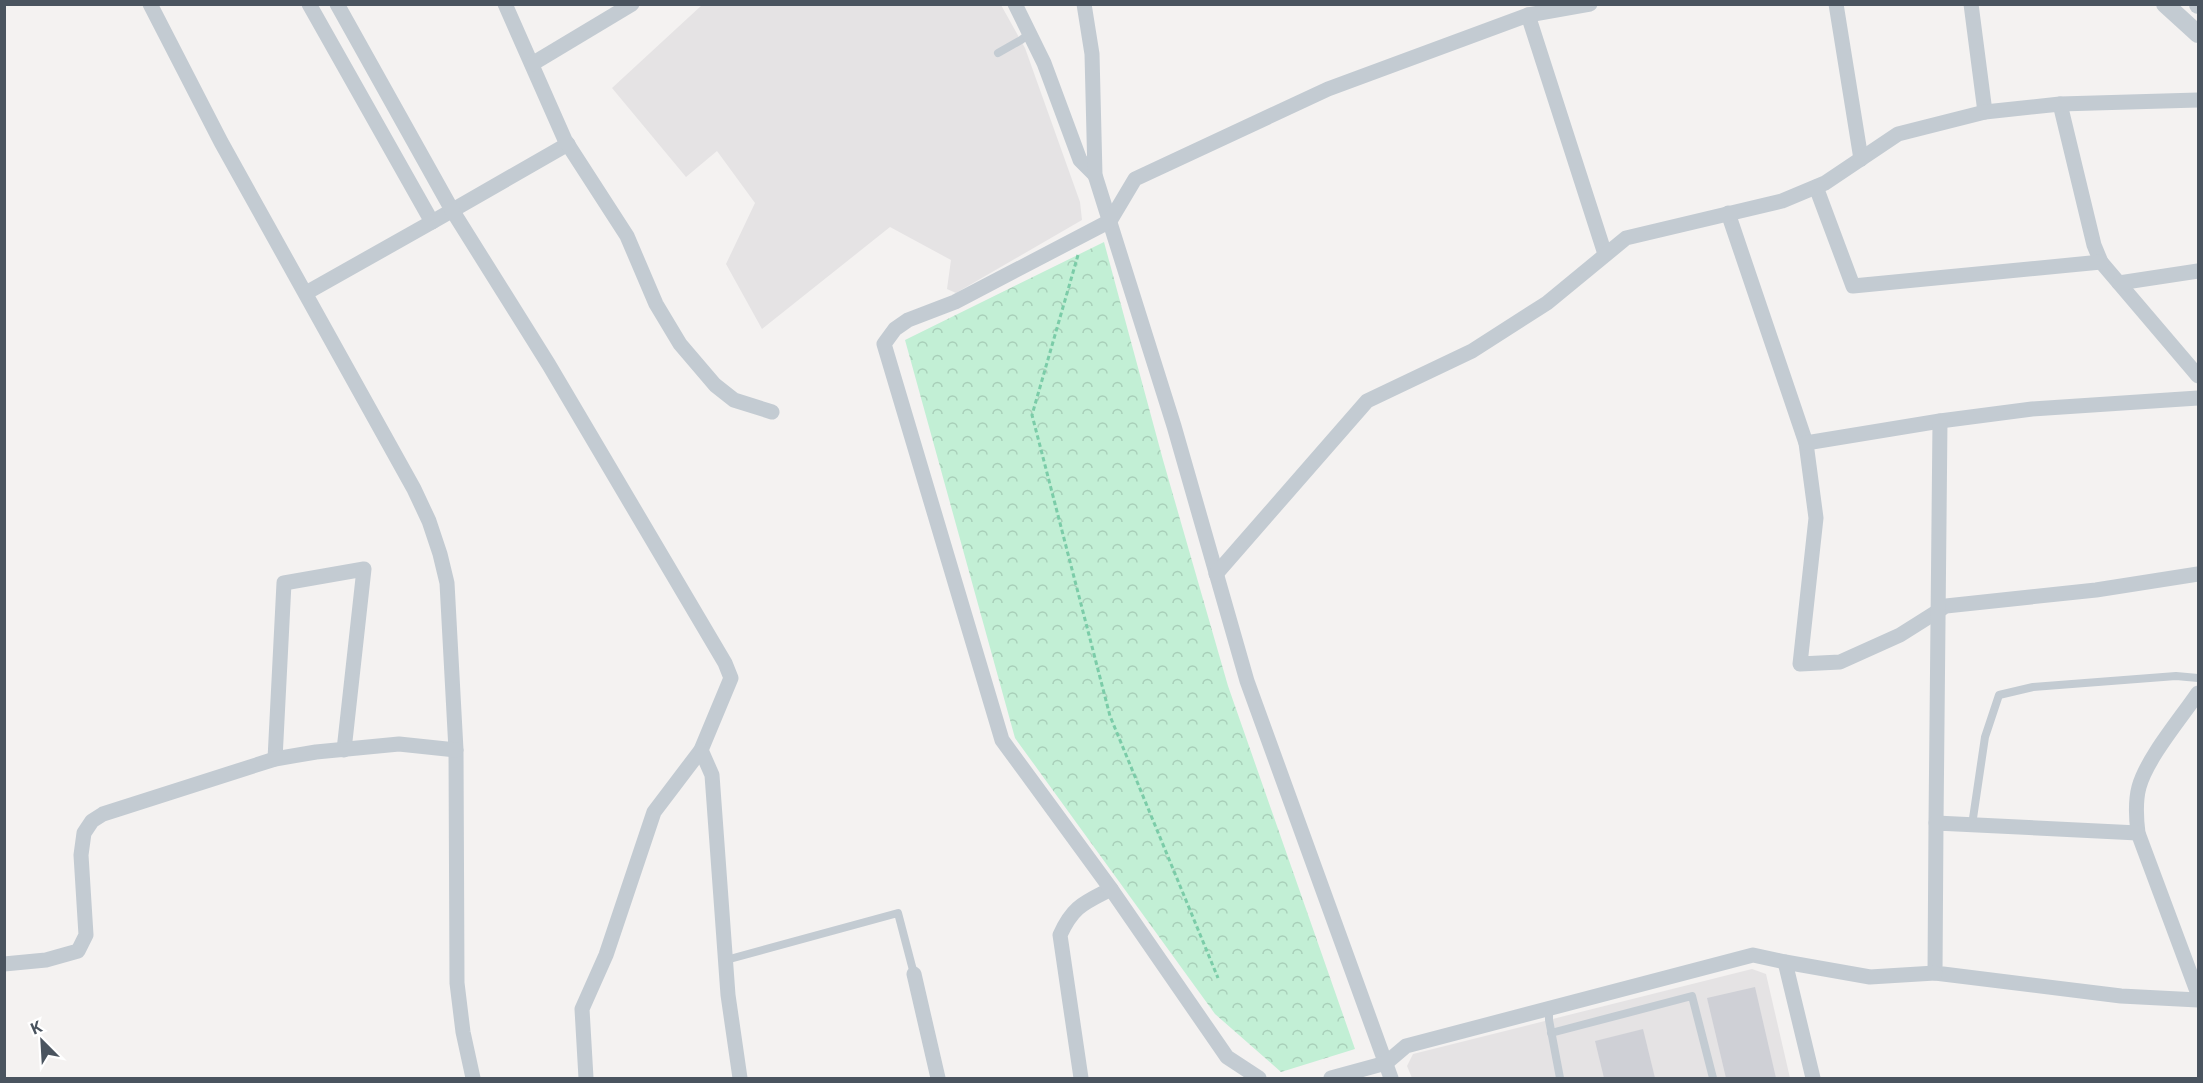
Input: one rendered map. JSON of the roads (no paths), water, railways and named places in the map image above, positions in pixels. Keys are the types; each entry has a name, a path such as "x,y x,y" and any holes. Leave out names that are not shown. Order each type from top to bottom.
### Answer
{"street":[{"path":"150,4 220,142 414,489 429,521 440,554 447,584 450,617 456,750 458,983 463,1032 473,1078"},
{"path":"309,4 432,222"},
{"path":"337,4 452,210 549,365 725,663 731,678 701,750 654,812 606,955 582,1009 586,1078"},
{"path":"505,4 568,144 627,236 656,304 680,344 715,385 734,400 772,412"},
{"path":"532,64 632,4"},
{"path":"1015,4 1044,63 1080,160 1095,175"},
{"path":"1084,4 1092,54 1095,175 1174,426 1247,681 1391,1078"},
{"path":"1257,1078 1227,1058 1111,889 1002,740 884,344 895,329 908,320 955,302 1110,221 1135,179 1328,89 1528,15 1590,4"},
{"path":"1836,4 1861,159"},
{"path":"1971,4 1985,112"},
{"path":"2165,4 2199,34"},
{"path":"1528,15 1605,254"},
{"path":"1216,573 1368,401 1472,351 1547,303 1626,238 1782,201 1816,187 1898,134 1985,112 2060,104 2199,100"},
{"path":"2060,104 2094,245 2101,262 2199,376"},
{"path":"306,293 568,144"},
{"path":"1816,187 1853,286 2101,262"},
{"path":"1728,213 1806,443 1816,518 1800,664 1840,662 1900,635 1946,606 2096,590 2199,574"},
{"path":"2119,283 2199,271"},
{"path":"1806,443 1940,421 2032,409 2199,398"},
{"path":"1935,973 1940,421"},
{"path":"275,759 285,584 364,569 344,750"},
{"path":"2199,693 2147,768 2137,799 2138,833 2199,994"},
{"path":"4,964 46,960 78,951 86,935 81,855 84,833 92,820 103,814 275,759 399,744 456,750"},
{"path":"701,750 712,775 728,995 740,1078"},
{"path":"1936,823 2138,833"},
{"path":"1081,1078 1060,935 1068,918 1080,905 1111,889"},
{"path":"1331,1078 1386,1063 1406,1046 1753,955 1870,977 1935,973 2121,996 2199,1000"},
{"path":"1785,962 1813,1078"},
{"path":"914,974 938,1078"}],"lane":[{"path":"998,52 1029,34"},
{"path":"1972,826 1985,737 1999,695 2033,687 2176,676 2199,678"},
{"path":"726,960 898,913 914,974"},
{"path":"1551,1034 1692,996 1713,1078"},
{"path":"1549,1008 1551,1034 1560,1078"}]}
